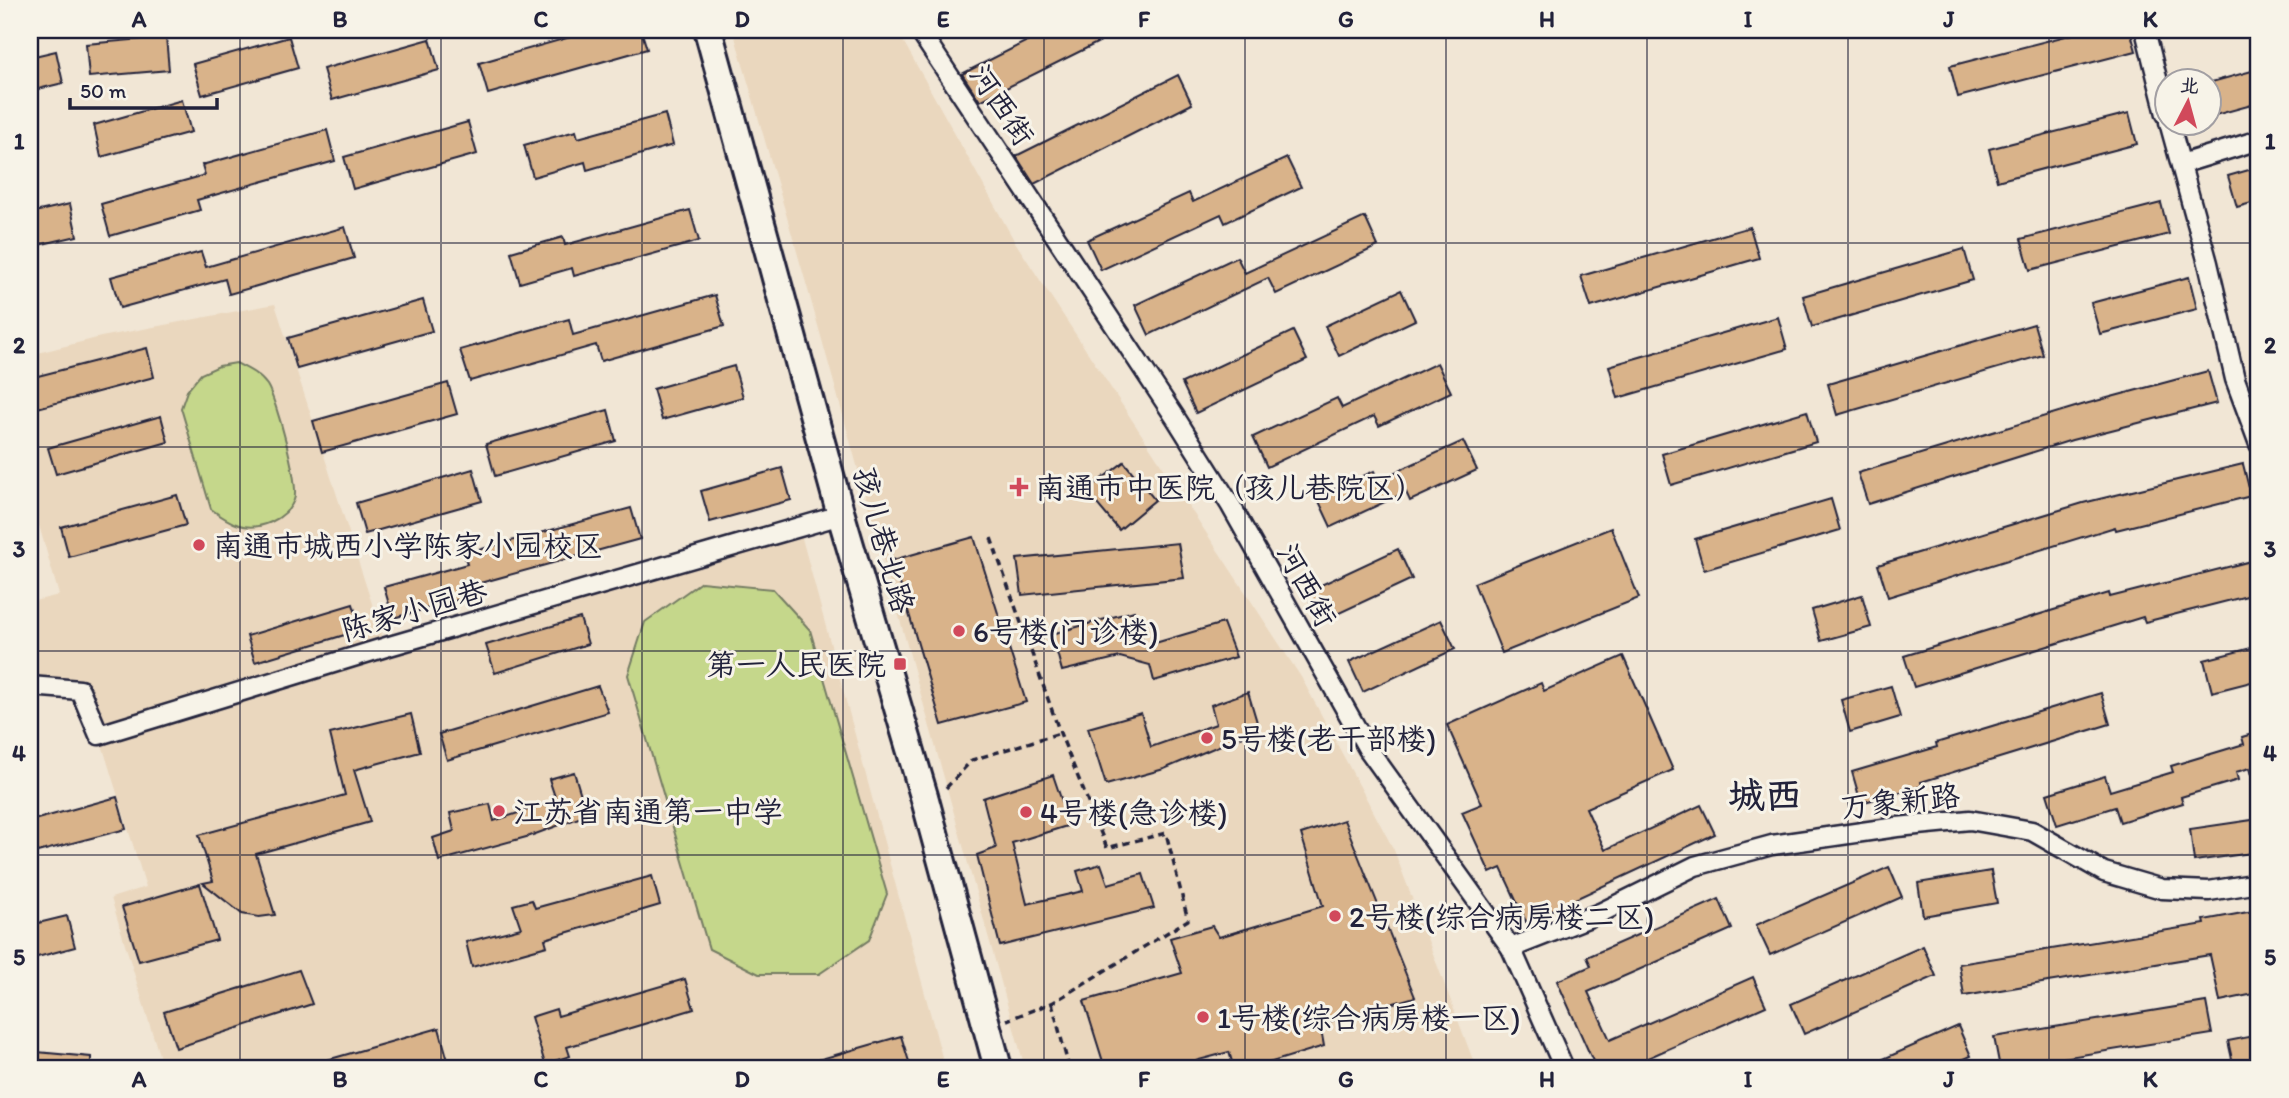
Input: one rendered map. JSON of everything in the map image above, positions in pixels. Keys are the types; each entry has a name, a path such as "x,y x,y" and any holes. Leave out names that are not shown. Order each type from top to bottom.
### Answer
{"main road":[{"name":"孩儿巷北路","path":"708,30 841,515 924,796 998,1068"}],"street":[{"name":"河西街","path":"919,30 1217,484 1368,749 1511,948 1564,1068"},
{"path":"2145,30 2154,66"},
{"path":"2173,136 2208,264 2235,379 2259,444"},
{"path":"2182,164 2259,140"},
{"name":"陈家小园巷","path":"30,686 80,690 99,735 399,643 841,515"},
{"name":"万象新路","path":"1511,948 1601,913 1696,866 1772,845 1897,827 1970,820 2032,831 2104,872 2162,889 2209,891 2259,883"}],"path":[{"path":"988,1027 1052,1003 1188,920 1166,833 1107,848 1060,733 991,538"},
{"path":"924,796 946,788 972,760 1060,733"},
{"path":"1052,1003 1069,1068"}],"shaded area":[{"name":"南通市中医院（孩儿巷院区）","path":"733,30 897,30 1015,242 1301,677 1394,850 1473,1060 1443,1068 1025,1068"},
{"name":"江苏省南通第一中学","path":"275,304 386,647 799,527 945,1068 163,1068 111,898 146,887 99,735 80,690 30,686 30,602 59,595 30,494 30,355 101,337"}],"green space":[{"path":"236,363 257,375 267,385 281,424 294,478 294,500 290,507 278,518 263,525 235,524 211,509 181,408 187,391 201,374 219,366"},
{"path":"701,582 773,589 810,630 887,894 869,940 819,974 759,974 709,949 628,675 645,622"}],"building":[{"path":"595,30 641,30 647,49 488,94 479,63"},
{"path":"1049,30 1123,30 980,101 962,74"},
{"path":"2089,30 2130,30 2136,51 1958,97 1950,66"},
{"path":"166,37 169,70 89,77 86,44"},
{"path":"289,37 298,68 202,95 193,64"},
{"path":"430,39 439,70 332,100 323,69"},
{"path":"56,51 63,83 30,91 30,57"},
{"path":"2259,69 2259,103 2222,113 2222,79"},
{"path":"1178,75 1192,104 1034,184 1016,156"},
{"path":"182,100 191,132 101,157 94,125"},
{"path":"2129,113 2137,144 1997,181 1989,149"},
{"path":"665,114 673,145 587,170 585,162 533,177 524,145 576,131 578,138"},
{"path":"468,122 477,154 353,189 344,157"},
{"path":"327,130 335,161 197,200 200,210 110,236 101,204 205,175 202,165"},
{"path":"1287,158 1301,187 1225,223 1221,214 1101,270 1087,240 1189,193 1193,202"},
{"path":"2259,167 2259,201 2237,207 2228,176"},
{"path":"2161,203 2169,234 2030,270 2021,239"},
{"path":"70,204 77,236 30,247 30,213"},
{"path":"690,210 699,241 574,276 572,268 520,283 511,252 563,237 565,245"},
{"path":"1365,217 1378,246 1276,294 1268,278 1149,335 1135,305 1237,257 1245,273"},
{"path":"345,227 354,258 229,294 225,279 120,308 111,277 201,252 206,267"},
{"path":"1750,227 1759,258 1591,307 1581,276"},
{"path":"1964,249 1973,280 1812,327 1803,296"},
{"path":"2189,277 2197,309 2100,334 2091,303"},
{"path":"1401,290 1415,320 1339,356 1325,326"},
{"path":"715,295 724,326 601,361 596,345 470,381 460,350 569,319 573,335"},
{"path":"423,300 432,331 297,369 288,338"},
{"path":"1778,317 1787,349 1618,398 1609,366"},
{"path":"2034,324 2043,355 1837,415 1828,384"},
{"path":"1293,331 1307,360 1196,413 1182,383"},
{"path":"147,348 154,377 30,410 30,378"},
{"path":"1437,363 1451,392 1379,426 1374,416 1267,467 1253,437 1337,398 1342,408"},
{"path":"734,366 743,397 662,420 653,389"},
{"path":"2208,371 2217,403 2072,440 1868,504 1858,473 2085,404"},
{"path":"448,383 457,414 322,452 313,421"},
{"path":"608,410 616,441 495,476 486,444"},
{"path":"1807,411 1816,442 1671,485 1662,454"},
{"path":"161,416 168,442 56,474 48,448"},
{"path":"1463,441 1477,470 1410,501 1406,492 1331,527 1317,497 1374,471 1378,480"},
{"path":"1124,462 1155,500 1119,530 1086,491"},
{"path":"2243,464 2251,496 2116,530 2115,527 1888,597 1878,565 2083,503"},
{"path":"782,468 791,500 710,522 701,491"},
{"path":"473,469 482,501 365,534 356,503"},
{"path":"177,495 186,525 69,557 61,527"},
{"path":"1831,499 1840,530 1704,570 1695,539"},
{"path":"631,508 640,539 473,585 476,595 393,618 384,587 467,564 464,554"},
{"path":"1611,528 1639,598 1502,653 1474,583"},
{"name":"6号楼(门诊楼)","path":"974,537 1026,702 942,725 893,560"},
{"path":"1178,543 1184,578 1022,595 1017,559"},
{"path":"1398,549 1412,579 1320,622 1306,592"},
{"path":"2259,559 2259,593 2145,622 2143,617 1914,687 1904,656 2109,593 2110,597"},
{"path":"1862,595 1871,627 1821,641 1812,610"},
{"path":"353,604 361,630 255,662 247,636"},
{"path":"1134,611 1145,646 1223,623 1236,657 1154,681 1150,665 1120,657 1062,671 1052,634"},
{"path":"580,618 588,644 495,673 486,645"},
{"path":"1441,620 1455,649 1363,692 1349,662"},
{"path":"2259,646 2259,680 2212,692 2204,660"},
{"path":"1623,656 1673,770 1586,808 1605,850 1701,805 1715,834 1526,922 1501,868 1490,873 1462,812 1482,804 1447,725 1541,683 1544,691"},
{"path":"598,686 608,712 447,760 439,734"},
{"path":"1891,686 1900,717 1850,732 1841,700"},
{"name":"5号楼(老干部楼)","path":"1248,692 1259,729 1164,769 1106,785 1088,728 1141,713 1151,747 1216,724 1211,705"},
{"path":"2101,693 2110,724 1921,782 1922,786 1861,803 1852,772 1937,747 1936,743"},
{"path":"411,714 420,752 354,770 370,822 256,854 275,915 259,917 242,914 203,883 213,881 199,835 345,795 330,734"},
{"path":"2259,732 2259,782 2254,782 2250,768 2236,772 2238,780 2181,797 2183,803 2120,822 2115,807 2057,825 2047,794 2105,776 2110,791 2173,772 2171,766 2244,744 2242,737"},
{"path":"574,772 587,815 530,836 439,861 433,838 454,831 450,813 490,804 494,821 556,800 549,779"},
{"path":"1053,775 1070,825 1012,843 1027,904 1083,891 1077,871 1101,864 1108,884 1143,874 1154,908 1000,946 977,855 996,848 983,798"},
{"path":"117,797 126,829 30,854 30,821"},
{"path":"2259,819 2259,852 2194,861 2190,829"},
{"path":"1344,820 1415,997 1320,1024 1324,1046 1252,1068 1234,1068 1229,1052 1169,1068 1105,1068 1084,1001 1182,973 1170,938 1212,926 1219,937 1323,906 1301,834"},
{"path":"1889,867 1902,897 1770,955 1756,925"},
{"path":"1991,871 1997,903 1923,916 1918,883"},
{"path":"652,876 660,905 545,939 547,946 472,967 466,942 521,928 513,905 532,900 535,908"},
{"path":"200,884 217,940 139,961 122,907"},
{"path":"1719,899 1732,929 1588,992 1610,1040 1753,977 1766,1006 1625,1068 1596,1068 1557,981 1591,966 1587,957"},
{"path":"2259,910 2259,993 2220,1001 2210,955 1964,996 1959,964 2205,924 2204,920"},
{"path":"67,916 75,947 30,959 30,925"},
{"path":"1923,946 1936,976 1804,1034 1791,1004"},
{"path":"299,970 312,1004 176,1048 164,1012"},
{"path":"685,979 694,1009 567,1047 570,1056 545,1064 531,1017 556,1009 558,1016"},
{"path":"2206,1002 2212,1034 2000,1068 1994,1037"},
{"path":"1958,1026 1971,1056 1944,1068 1863,1068"},
{"path":"439,1028 450,1068 314,1068 313,1064"},
{"path":"2259,1035 2259,1068 2234,1068 2228,1041"},
{"path":"901,1036 911,1068 804,1068 804,1064"},
{"path":"37,1052 91,1057 91,1068 36,1068"}],"place":[{"name":"南通市中医院（孩儿巷院区）","path":"1019,487"},
{"name":"南通市城西小学陈家小园校区","path":"199,545"},
{"name":"6号楼(门诊楼)","path":"959,631"},
{"name":"第一人民医院","path":"900,664"},
{"name":"5号楼(老干部楼)","path":"1207,738"},
{"name":"江苏省南通第一中学","path":"499,811"},
{"name":"4号楼(急诊楼)","path":"1026,812"},
{"name":"2号楼(综合病房楼二区)","path":"1335,916"},
{"name":"1号楼(综合病房楼一区)","path":"1203,1017"}],"district":[{"name":"城西","path":"1765,795"}]}
